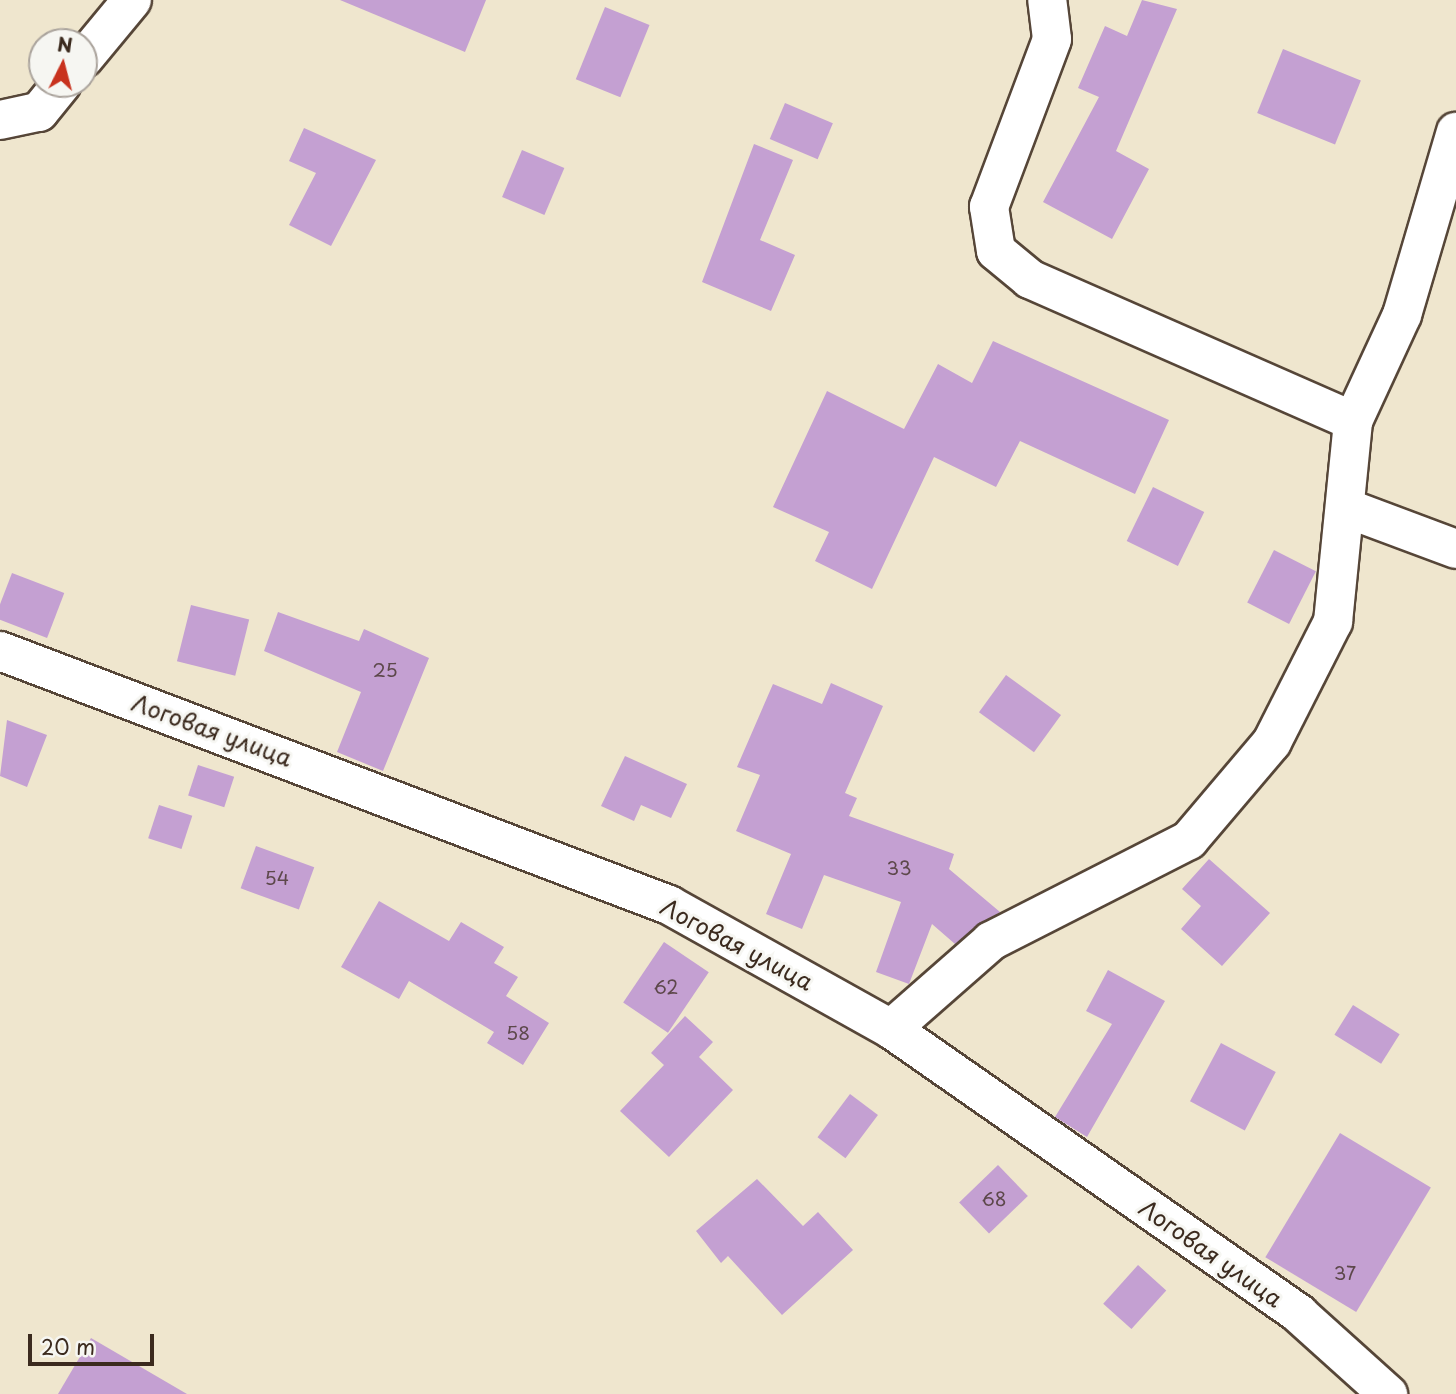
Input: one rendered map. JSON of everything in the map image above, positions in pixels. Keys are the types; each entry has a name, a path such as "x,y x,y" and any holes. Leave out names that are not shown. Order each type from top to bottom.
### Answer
{"street":[{"path":"98,41 132,0"},
{"path":"1047,0 1052,39 989,207 996,251 1030,279 1353,421"},
{"path":"0,120 39,112 50,98"},
{"path":"891,1029 991,940 1189,841 1272,742 1334,622 1349,509 1353,421 1402,315 1456,132"},
{"path":"1349,509 1456,549"},
{"name":"Логовая улица","path":"0,651 669,905 891,1029 1299,1314 1388,1394"}],"building":[{"path":"340,0 486,0 465,52"},
{"path":"1142,0 1177,9 1116,151 1149,169 1112,239 1043,202 1099,97 1078,88 1105,26 1127,36"},
{"path":"605,7 650,25 620,97 576,79"},
{"path":"1283,49 1361,80 1335,144 1257,113"},
{"path":"785,103 833,123 818,159 770,139"},
{"path":"304,128 376,160 331,246 289,225 316,173 289,161"},
{"path":"754,144 793,160 760,240 795,255 771,311 702,282"},
{"path":"522,150 564,168 544,215 502,197"},
{"path":"993,341 1169,420 1135,494 1020,441 996,487 934,457 872,589 815,561 829,532 773,507 827,391 904,429 938,364 972,383"},
{"path":"1153,487 1204,512 1178,566 1127,541"},
{"path":"1274,550 1316,571 1289,624 1247,603"},
{"path":"12,573 64,593 47,638 0,620 0,604"},
{"path":"191,605 249,620 235,676 177,661"},
{"path":"278,612 359,641 364,629 429,658 383,771 337,752 361,692 264,651"},
{"path":"1006,675 1061,715 1034,752 979,712"},
{"path":"831,683 883,706 845,793 857,798 849,816 954,854 949,869 1000,912 955,944 932,924 909,984 876,972 901,902 824,875 802,929 766,914 791,854 736,831 760,775 737,767 773,684 822,704"},
{"path":"7,720 47,735 27,787 0,776"},
{"path":"625,756 687,784 671,818 641,805 634,821 601,806"},
{"path":"198,765 234,777 224,807 188,795"},
{"path":"159,805 192,816 181,849 148,838"},
{"path":"256,846 314,867 299,909 241,888"},
{"path":"1209,859 1270,913 1222,966 1181,929 1201,906 1182,889"},
{"path":"379,901 449,941 461,922 504,947 494,963 518,977 506,996 549,1023 523,1065 487,1043 494,1032 409,981 399,999 341,967"},
{"path":"664,942 709,972 668,1033 623,1003"},
{"path":"1108,970 1165,1001 1087,1137 1055,1117 1112,1024 1086,1011"},
{"path":"1353,1005 1400,1034 1381,1064 1334,1035"},
{"path":"685,1016 713,1042 699,1057 733,1090 669,1157 620,1111 664,1065 651,1053"},
{"path":"1221,1043 1276,1072 1245,1130 1190,1101"},
{"path":"850,1094 878,1115 845,1158 818,1137"},
{"path":"1340,1133 1431,1188 1356,1312 1265,1257"},
{"path":"998,1165 1028,1196 989,1233 959,1203"},
{"path":"757,1179 803,1226 818,1212 853,1250 782,1315 728,1256 721,1263 696,1231"},
{"path":"1138,1265 1166,1290 1131,1329 1103,1304"},
{"path":"91,1338 187,1394 58,1394"}]}
